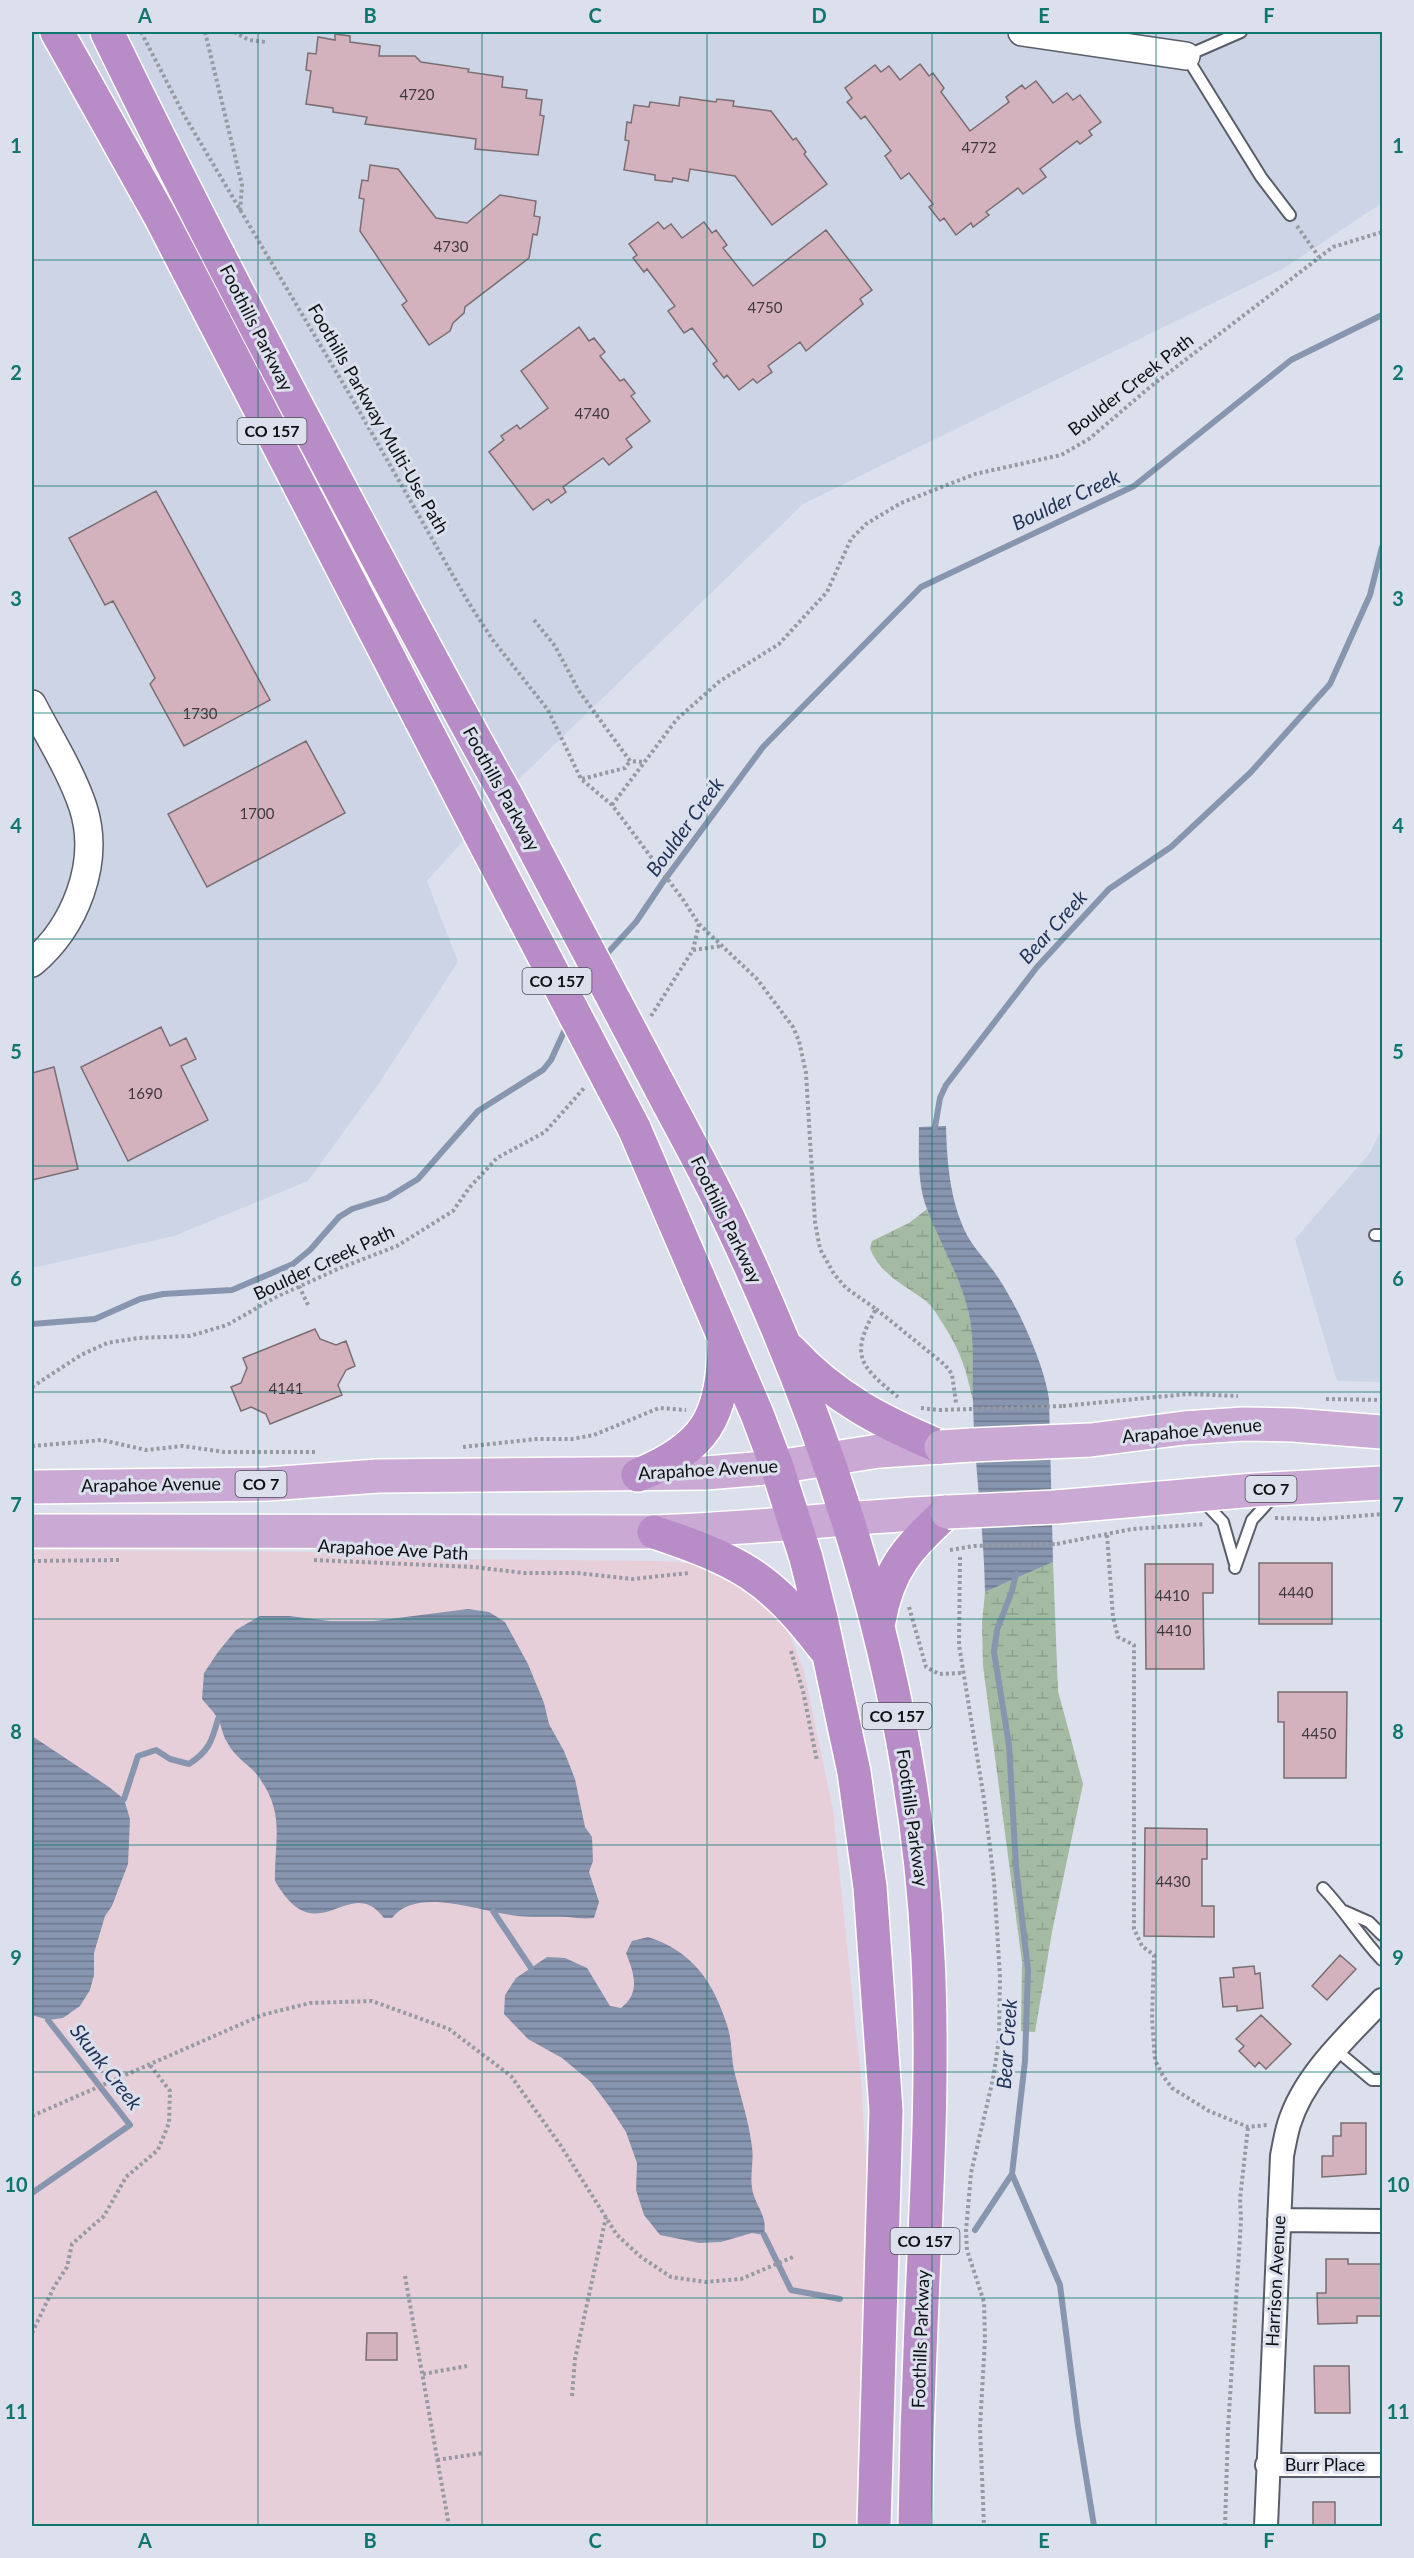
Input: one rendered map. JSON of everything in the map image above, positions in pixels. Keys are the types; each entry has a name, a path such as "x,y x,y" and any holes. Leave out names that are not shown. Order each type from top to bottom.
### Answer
{"highway":[{"name":"Foothills Parkway","path":"57,32 171,237 634,1128 777,1467 795,1524 830,1657 854,1772 865,1849 886,2110 874,2526"},
{"name":"Foothills Parkway","path":"107,32 202,224 284,382 464,721 506,795 732,1226 782,1341 849,1518 879,1623 913,1811 923,1893 928,1966 930,2109 915,2526"},
{"path":"638,1475 675,1459 694,1443 708,1422 722,1385 724,1338"},
{"path":"782,1341 818,1378 858,1408 892,1426 941,1447"},
{"path":"879,1623 885,1593 899,1562 914,1542 947,1512"},
{"path":"654,1532 714,1554 756,1576 789,1605 830,1657"}],"main road":[{"name":"Arapahoe Avenue","path":"32,1486 267,1484 378,1476 706,1473 777,1467 879,1451 1114,1438 1184,1428 1243,1424 1383,1432"},
{"name":"CO 7","path":"32,1531 654,1532 947,1512 1096,1506 1194,1495 1383,1484"}],"street":[{"path":"1022,32 1186,56"},
{"path":"32,704 77,792 87,822 88,837 82,889 73,915 52,945 32,963"},
{"name":"Harrison Avenue","path":"1266,2526 1282,2156 1289,2124 1298,2103 1335,2049 1383,2000"},
{"path":"1279,2220 1383,2221"},
{"name":"Burr Place","path":"1267,2465 1383,2465"}],"lane":[{"path":"1241,32 1186,56 1261,177 1290,215"},
{"path":"1194,1495 1223,1522 1235,1568 1252,1520 1267,1502 1289,1488"},
{"path":"1323,1888 1344,1911 1356,1931 1383,1960"},
{"path":"1344,1911 1369,1922 1383,1935"},
{"path":"1335,2049 1372,2079 1383,2080"}],"path":[{"name":"Foothills Parkway Multi-Use Path","path":"141,32 184,115 351,396 467,600 492,639 548,710 581,779 612,805 699,924"},
{"path":"205,32 242,185 240,212"},
{"path":"234,32 249,40 266,42"},
{"path":"1290,215 1320,257"},
{"name":"Boulder Creek Path","path":"612,805 677,719 720,681 779,644 827,592 851,539 866,524 901,502 975,474 1060,454 1089,439 1150,387 1333,247 1383,232"},
{"path":"534,620 555,646 579,691 630,761 644,762"},
{"path":"581,779 625,768 630,761"},
{"path":"645,1025 693,950 699,924 757,979 783,1011 799,1041 806,1073 814,1222 825,1262 840,1281 945,1365 952,1374 956,1403"},
{"path":"693,950 723,946"},
{"name":"Boulder Creek Path","path":"32,1387 81,1355 107,1343 138,1338 190,1336 227,1325 299,1286 398,1246 453,1211 469,1188 497,1158 545,1132 585,1086"},
{"path":"299,1286 308,1305"},
{"path":"876,1309 862,1338 863,1360 867,1371 905,1401"},
{"path":"918,1407 939,1410 1063,1406"},
{"path":"456,1448 536,1439 572,1439 594,1435 659,1408 668,1407 686,1410 708,1422"},
{"path":"32,1446 102,1440 146,1450 183,1446 224,1452 319,1452"},
{"path":"1107,1535 1113,1617 1118,1637 1134,1645 1134,1929 1142,1946 1154,1955 1152,2018 1155,2060 1172,2088 1209,2111 1248,2127 1289,2124"},
{"path":"950,1550 981,1545 1057,1544"},
{"path":"960,1557 958,1618 962,1672 984,1799 994,1880 1000,1977 999,2039 993,2079 971,2173 966,2231 967,2250 984,2302 985,2340 980,2427 984,2526"},
{"path":"32,1561 125,1560"},
{"name":"Arapahoe Ave Path","path":"311,1560 474,1567 524,1573 577,1573 633,1580 699,1572"},
{"path":"909,1603 926,1667 939,1674 962,1672"},
{"path":"789,1644 803,1691 817,1761"},
{"path":"32,2116 262,2015 310,2003 372,2001 449,2029 511,2076 561,2146 618,2235 641,2257 671,2277 706,2282 741,2279 792,2258"},
{"path":"32,2333 54,2287 67,2267 72,2244 104,2216 126,2177 158,2150 169,2123 170,2091 150,2065"},
{"path":"1225,2526 1228,2429 1241,2220 1240,2199 1248,2127"},
{"path":"572,2396 575,2359 606,2217"},
{"path":"405,2276 448,2526"},
{"path":"423,2374 467,2366"},
{"path":"437,2460 483,2453"}],"shaded area":[{"path":"32,32 1382,32 1382,203 1284,268 803,504 521,777 427,881 458,962 379,1083 308,1181 174,1236 32,1268"},
{"path":"946,1126 950,1182 961,1222 970,1240 1005,1288 1021,1318 1042,1369 1049,1399 1053,1562 985,1592 974,1425 971,1325 961,1287 927,1209 920,1179 919,1127"},
{"path":"1382,1128 1382,1382 1337,1381 1295,1239 1370,1153"},
{"path":"32,1550 336,1552 446,1559 659,1561 702,1564 768,1599 789,1633 804,1671 833,1810 861,2079 867,2174 856,2526 32,2526"},
{"path":"468,1609 489,1612 505,1622 528,1664 544,1703 549,1724 564,1751 575,1779 585,1827 592,1837 593,1861 589,1872 599,1902 594,1918 518,1916 432,1902 416,1903 403,1909 392,1918 384,1918 371,1906 358,1903 319,1913 305,1912 291,1902 275,1881 277,1827 272,1803 258,1776 230,1748 217,1718 202,1699 204,1673 236,1630 260,1616 289,1616 330,1621 374,1621"},
{"path":"32,1736 124,1799 130,1819 128,1864 112,1906 105,1916 94,1953 94,1975 90,1990 80,2006 63,2018 48,2020 32,2015"},
{"path":"648,1937 677,1950 689,1959 707,1982 721,2009 729,2030 734,2070 751,2137 752,2188 763,2216 764,2235 752,2233 721,2242 699,2243 660,2235 644,2215 636,2190 637,2163 626,2132 609,2106 591,2082 562,2058 528,2039 504,2014 505,1995 516,1978 547,1957 565,1958 587,1968 610,2006 621,2008 631,1996 634,1982 626,1953 632,1941"}],"green space":[{"path":"927,1209 955,1269 966,1300 974,1348 973,1401 959,1352 931,1306 886,1272 870,1248 872,1241 909,1223"},
{"path":"1053,1562 1058,1691 1083,1784 1052,1932 1035,2032 1021,2031 1022,1962 983,1666 982,1623 985,1592"}],"building":[{"path":"335,34 350,36 350,42 380,46 379,56 415,56 421,62 503,77 502,87 527,90 526,98 542,100 540,115 544,116 538,155 475,149 476,139 365,124 367,117 333,112 333,108 306,104 311,71 306,70 308,53 316,54 318,37 335,40"},
{"path":"920,64 929,76 933,73 944,88 941,92 970,131 1009,102 1006,97 1022,85 1025,89 1036,81 1053,103 1067,93 1073,100 1080,95 1101,122 1089,131 1092,135 1080,144 1077,141 1040,169 1046,177 1023,194 1018,188 986,212 989,215 973,227 971,223 956,235 944,218 940,221 929,207 933,204 909,173 901,179 885,156 891,151 865,116 861,119 847,102 852,98 845,88 875,65 881,72 889,66 900,80"},
{"path":"680,97 716,102 717,99 734,101 733,106 771,111 793,140 796,138 806,152 804,154 827,184 772,225 735,176 690,169 688,181 673,178 672,182 655,180 655,175 624,170 629,141 625,140 627,122 631,123 634,105 649,107 650,102 679,106"},
{"path":"370,165 398,169 436,218 467,223 500,195 536,201 534,216 540,217 537,235 533,234 529,258 465,307 464,313 453,323 450,331 429,345 402,305 407,301 360,231 364,199 359,198 362,180 368,181"},
{"path":"658,222 664,229 671,224 682,238 704,222 712,233 716,230 727,245 723,248 753,286 826,230 872,290 860,299 863,304 806,351 800,342 768,366 772,372 757,383 753,379 739,390 727,375 724,378 713,364 717,361 692,328 684,333 668,311 675,306 647,269 644,272 633,258 637,255 629,244"},
{"path":"579,327 589,341 594,338 605,352 600,356 620,381 624,379 635,393 631,396 650,421 626,439 632,447 609,465 603,458 563,487 566,492 551,503 548,499 533,510 489,452 504,440 501,436 517,425 520,429 548,408 521,371"},
{"path":"156,491 270,700 184,746 150,684 155,678 113,601 105,605 69,538"},
{"path":"306,741 345,813 207,887 168,814"},
{"path":"161,1027 170,1046 186,1038 196,1059 181,1066 208,1120 128,1161 81,1067"},
{"path":"54,1067 78,1169 32,1180 32,1073"},
{"path":"315,1329 320,1339 336,1345 346,1341 355,1366 346,1370 338,1385 342,1395 270,1424 266,1414 251,1407 241,1411 231,1387 241,1383 247,1368 243,1358"},
{"path":"1259,1563 1332,1563 1332,1624 1259,1624"},
{"path":"1145,1564 1213,1564 1213,1593 1203,1593 1204,1669 1146,1669"},
{"path":"1278,1692 1347,1692 1346,1778 1284,1778 1284,1722 1278,1722"},
{"path":"1145,1828 1207,1829 1207,1859 1202,1859 1202,1906 1214,1906 1214,1937 1144,1936"},
{"path":"1340,1955 1356,1969 1327,2000 1312,1986"},
{"path":"1254,1966 1255,1974 1260,1973 1263,2008 1237,2011 1237,2006 1223,2007 1220,1978 1234,1977 1233,1968"},
{"path":"1261,2015 1291,2044 1266,2069 1259,2062 1255,2067 1239,2051 1244,2046 1236,2039"},
{"path":"1341,2123 1366,2123 1366,2174 1322,2177 1322,2156 1333,2156 1333,2136 1341,2136"},
{"path":"1326,2259 1348,2259 1348,2264 1383,2264 1383,2316 1357,2316 1357,2323 1318,2324 1317,2293 1326,2293"},
{"path":"367,2333 397,2333 397,2360 366,2360"},
{"path":"1314,2366 1349,2366 1350,2413 1315,2413"},
{"path":"1313,2502 1335,2502 1335,2526 1313,2526"}],"waterway":[{"name":"Boulder Creek","path":"604,957 636,922 763,747 921,587 1134,486 1291,360 1382,315"},
{"name":"Bear Creek","path":"934,1133 940,1098 946,1085 1037,967 1109,889 1171,847 1251,772 1330,684 1370,595 1382,547"},
{"name":"Boulder Creek","path":"579,998 590,977"},
{"name":"Boulder Creek","path":"32,1324 95,1319 140,1299 163,1294 232,1290 293,1264 310,1250 339,1217 352,1209 387,1198 418,1179 478,1111 543,1070 551,1060 568,1023"},
{"name":"Bear Creek","path":"1016,1574 997,1630 994,1652 1009,1745 1016,1866 1028,1970 1025,2061 1012,2174 1060,2285 1078,2427 1094,2526"},
{"path":"124,1799 138,1756 156,1750 170,1759 189,1764 209,1745 218,1719"},
{"path":"493,1911 531,1968"},
{"name":"Skunk Creek","path":"32,2193 130,2125 48,2020"},
{"path":"975,2230 1012,2174"},
{"path":"764,2235 791,2290 840,2299"}]}
